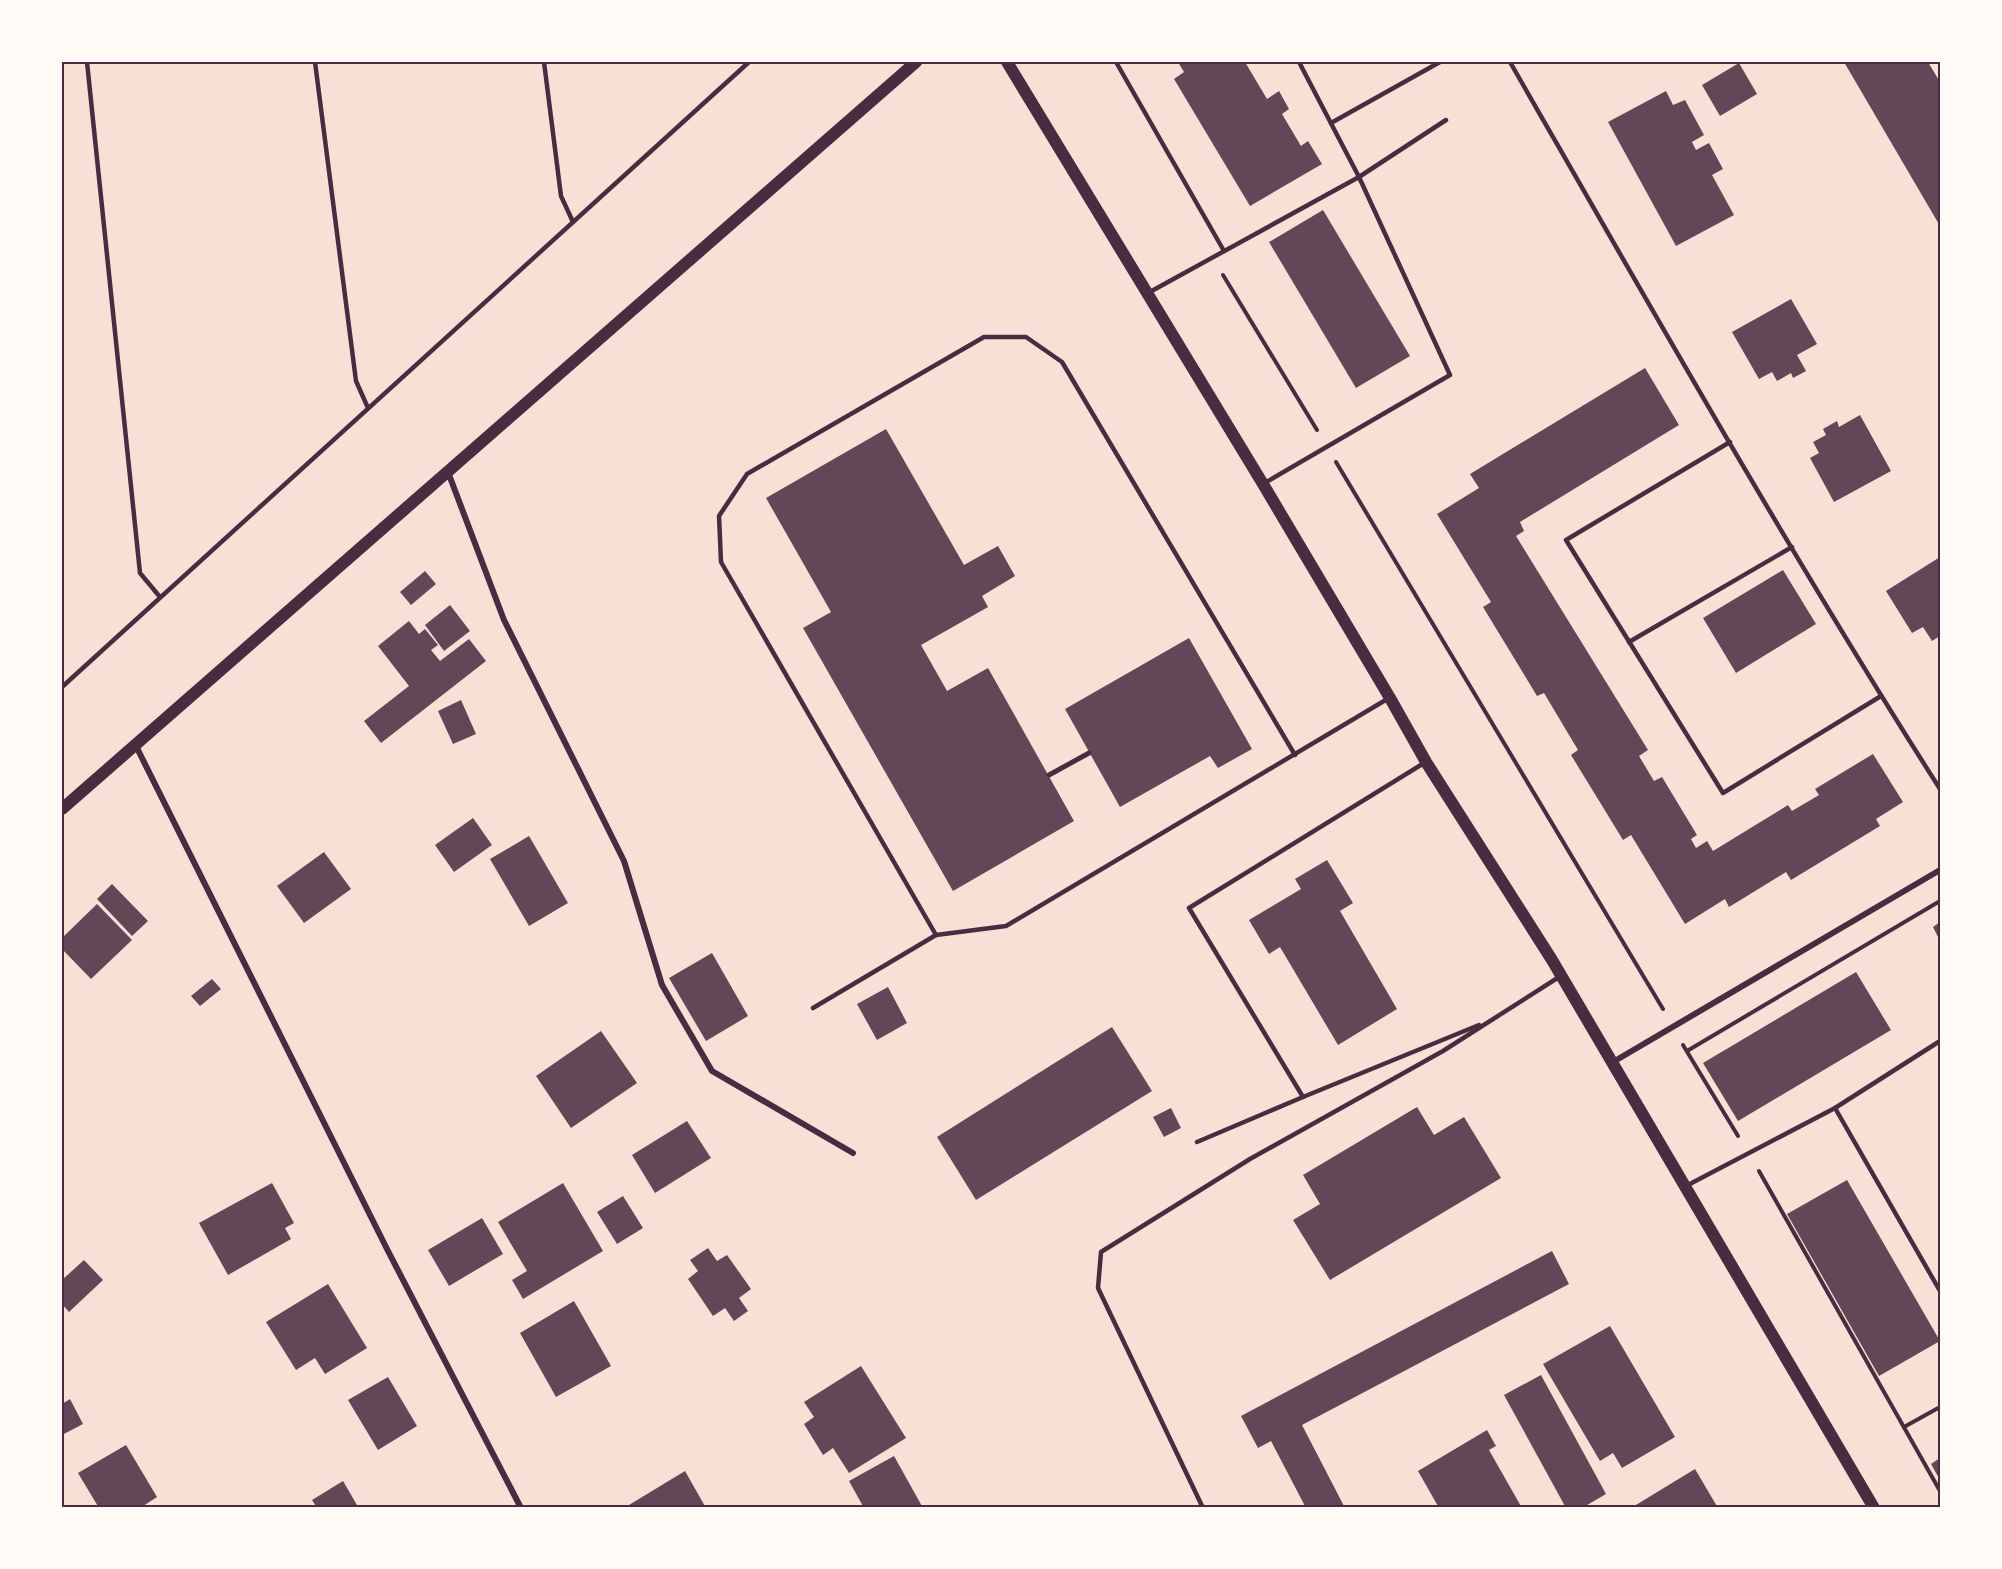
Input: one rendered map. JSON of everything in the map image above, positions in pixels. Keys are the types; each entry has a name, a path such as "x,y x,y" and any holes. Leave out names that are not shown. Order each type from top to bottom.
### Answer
{"main road":[{"path":"62,809 916,62"},
{"path":"1007,62 1263,484 1426,762 1561,975 1874,1508"}],"street":[{"path":"448,471 504,620 624,861 662,985 712,1071 854,1153"},
{"path":"134,744 387,1249 521,1508"},
{"path":"1049,775 1089,753"},
{"path":"1613,1062 1941,870"}],"lane":[{"path":"87,62 140,573 160,597"},
{"path":"315,62 356,381 368,408"},
{"path":"544,62 561,196 573,222"},
{"path":"62,687 749,62"},
{"path":"1116,62 1224,251"},
{"path":"1263,484 1450,375 1359,177 1299,62"},
{"path":"1331,123 1440,62"},
{"path":"1510,62 1630,272 1792,547 1881,696 1941,789"},
{"path":"1148,293 1359,177 1446,120"},
{"path":"936,935 721,562 719,516 747,474 984,337 1026,337 1062,362 1295,755"},
{"path":"1730,442 1566,540 1723,793 1881,696"},
{"path":"1629,642 1792,547"},
{"path":"813,1008 936,935 1006,926 1390,698"},
{"path":"1303,1098 1189,908 1426,762"},
{"path":"1203,1508 1098,1288 1101,1252 1250,1159 1443,1051 1561,975"},
{"path":"1197,1142 1493,1019"},
{"path":"1686,1186 1834,1108 1941,1041"},
{"path":"1834,1108 1941,1291"}],"path":[{"path":"1212,257 1674,1026 1941,1491"},
{"path":"1687,1051 1941,901"},
{"path":"1904,1427 1941,1407"}],"building":[{"path":"1178,62 1245,62 1267,99 1279,91 1289,109 1282,114 1301,146 1308,141 1322,164 1250,206 1174,79 1184,72"},
{"path":"1844,62 1928,62 1940,82 1940,226"},
{"path":"1739,63 1757,94 1720,116 1702,85"},
{"path":"1666,91 1673,105 1685,100 1704,135 1692,142 1696,150 1709,143 1723,169 1712,175 1734,215 1676,246 1608,122"},
{"path":"1323,210 1410,356 1356,388 1269,242"},
{"path":"1791,299 1817,344 1797,355 1806,371 1793,378 1791,373 1777,381 1772,372 1759,379 1732,332"},
{"path":"1645,368 1679,425 1520,522 1524,531 1516,536 1648,750 1639,756 1654,781 1662,777 1697,835 1691,839 1696,848 1707,841 1713,851 1788,805 1792,811 1819,795 1815,789 1873,754 1903,802 1876,819 1880,826 1791,880 1786,872 1729,907 1725,899 1685,924 1631,835 1623,840 1571,755 1578,750 1544,693 1537,696 1483,607 1491,602 1437,514 1479,488 1470,474"},
{"path":"1860,415 1891,471 1834,502 1810,458 1819,453 1813,442 1826,435 1823,429 1837,421 1839,427"},
{"path":"886,429 964,565 998,546 1015,576 982,596 988,607 921,645 947,691 988,668 1074,821 953,891 803,628 831,612 766,498"},
{"path":"1940,557 1940,636 1932,641 1923,627 1912,633 1886,591"},
{"path":"1783,570 1816,624 1736,673 1703,618"},
{"path":"425,571 436,584 411,605 400,592"},
{"path":"450,605 470,631 444,651 425,625"},
{"path":"409,621 419,634 425,629 438,645 431,650 440,661 469,639 486,661 381,743 364,721 409,686 378,646"},
{"path":"1189,638 1252,749 1218,768 1210,756 1120,807 1065,709"},
{"path":"461,700 476,734 453,744 438,711"},
{"path":"473,818 492,845 454,872 435,845"},
{"path":"529,836 568,903 529,926 490,859"},
{"path":"324,852 351,889 304,923 277,886"},
{"path":"1327,860 1353,903 1340,911 1397,1009 1338,1045 1280,947 1269,954 1249,920 1301,889 1295,879"},
{"path":"112,884 148,921 132,936 97,899"},
{"path":"97,904 132,940 91,979 62,949 62,938"},
{"path":"1940,922 1940,941 1933,927"},
{"path":"712,953 748,1016 706,1041 669,978"},
{"path":"1856,972 1891,1030 1738,1121 1703,1063"},
{"path":"212,979 221,989 200,1006 191,996"},
{"path":"888,987 907,1023 877,1040 857,1004"},
{"path":"1112,1027 1152,1091 976,1200 937,1137"},
{"path":"601,1031 637,1083 571,1128 536,1076"},
{"path":"1417,1107 1434,1135 1464,1117 1501,1178 1330,1280 1293,1220 1320,1204 1303,1175"},
{"path":"1171,1108 1181,1128 1164,1137 1153,1117"},
{"path":"687,1121 711,1158 655,1193 632,1155"},
{"path":"1847,1180 1940,1341 1879,1376 1787,1214"},
{"path":"272,1183 294,1223 285,1228 291,1239 228,1275 199,1223"},
{"path":"563,1183 603,1251 523,1299 512,1280 527,1271 498,1222"},
{"path":"623,1196 643,1228 617,1244 597,1212"},
{"path":"482,1218 503,1254 449,1286 428,1250"},
{"path":"708,1248 717,1261 727,1255 751,1289 739,1298 748,1311 734,1321 725,1308 713,1316 688,1279 698,1271 690,1260"},
{"path":"1552,1251 1569,1284 1302,1425 1345,1508 1306,1508 1271,1441 1258,1448 1241,1416"},
{"path":"84,1260 103,1280 69,1312 62,1304 62,1280"},
{"path":"328,1284 367,1348 325,1374 315,1358 296,1370 266,1322"},
{"path":"574,1301 611,1366 556,1397 520,1333"},
{"path":"1610,1326 1675,1437 1622,1468 1613,1453 1600,1461 1543,1364"},
{"path":"861,1366 906,1438 849,1473 833,1448 823,1455 804,1424 814,1417 804,1402"},
{"path":"1541,1375 1606,1494 1582,1508 1566,1508 1504,1395"},
{"path":"388,1377 417,1426 378,1450 348,1400"},
{"path":"70,1399 83,1424 62,1435 62,1404"},
{"path":"1487,1430 1496,1446 1489,1450 1522,1508 1439,1508 1418,1471"},
{"path":"126,1445 157,1497 140,1508 99,1508 78,1473"},
{"path":"894,1456 923,1508 864,1508 849,1481"},
{"path":"1940,1458 1940,1480 1931,1464"},
{"path":"1695,1469 1718,1508 1631,1508"},
{"path":"685,1471 706,1508 624,1508"},
{"path":"343,1481 357,1505 353,1508 317,1508 312,1500"}]}
